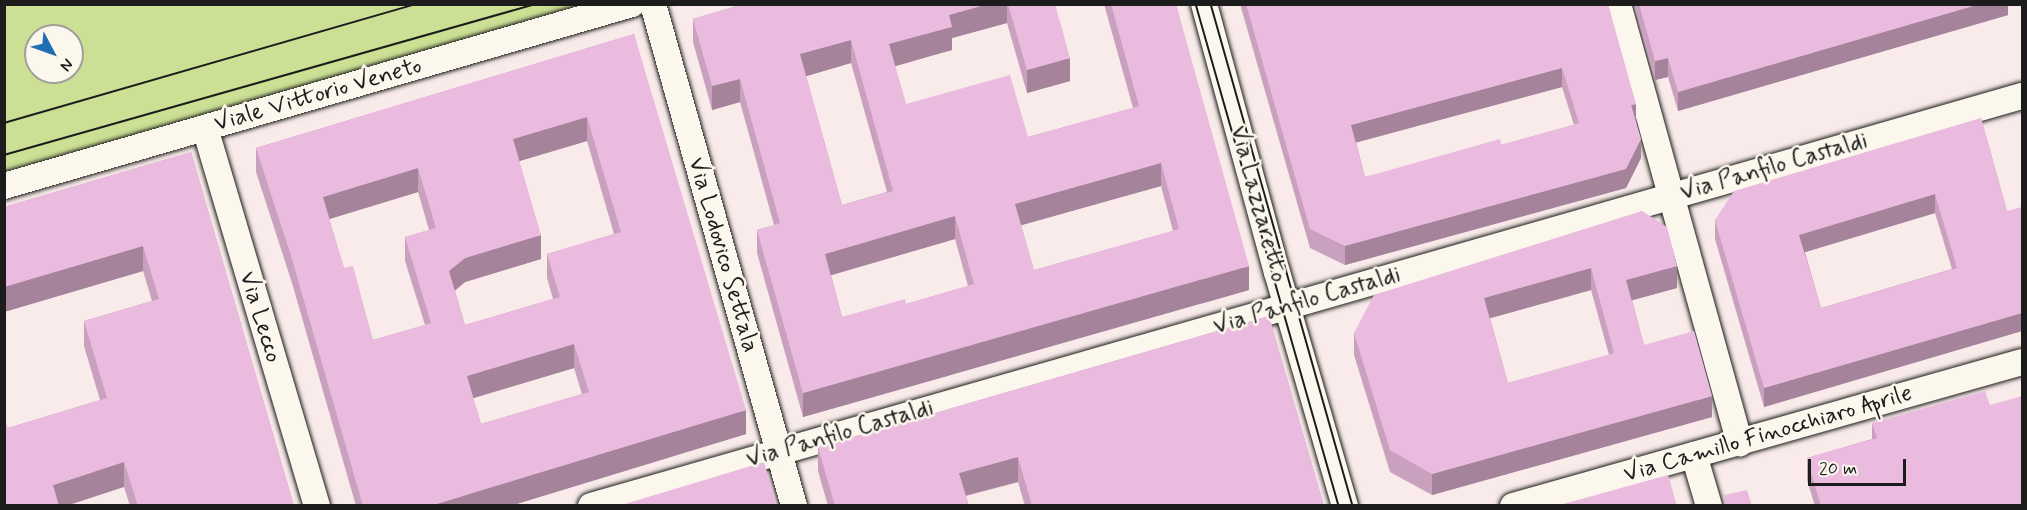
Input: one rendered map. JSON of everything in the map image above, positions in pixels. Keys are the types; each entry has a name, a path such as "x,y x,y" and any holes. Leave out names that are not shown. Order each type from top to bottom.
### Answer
{"street":[{"name":"Viale Vittorio Veneto","path":"4,186 632,4"},
{"name":"Via Lodovico Settala","path":"653,4 794,506"},
{"name":"Via Lazzaretto","path":"1204,4 1287,307 1346,506"},
{"path":"1618,4 1740,443"},
{"name":"Via Panfilo Castaldi","path":"591,506 2022,96"},
{"name":"Via Lecco","path":"205,128 317,506"},
{"name":"Via Camillo Finocchiaro Aprile","path":"1513,506 2022,362"},
{"path":"1694,455 1708,506"}],"green space":[{"path":"5,5 589,5 5,173"}],"building":[{"path":"743,4 988,4 949,15 952,27 889,44 906,104 1010,75 1028,137 1139,106 1111,4 1176,4 1249,266 803,393 757,230 780,223 740,79 712,86 693,19","holes":["851,40 893,191 842,205 800,54","1161,163 1179,229 1034,270 1015,204","955,216 974,284 906,304 905,299 842,317 825,254"]},
{"path":"1008,4 1055,4 1070,58 1027,70"},
{"path":"1246,4 1608,4 1636,104 1631,105 1641,139 1626,169 1345,246 1310,229","holes":["1562,68 1579,123 1501,145 1500,139 1365,177 1351,125"]},
{"path":"1639,4 1980,4 1678,92 1668,58 1655,61"},
{"path":"634,34 746,410 430,506 363,506 292,259 256,148","holes":["587,117 621,232 547,254 560,297 465,325 449,271 465,258 541,235 513,139","418,168 436,228 405,237 431,323 373,340 353,266 344,268 323,197","574,344 589,392 481,424 467,376"]},
{"path":"1981,118 2007,211 2022,207 2022,313 1764,388 1715,220 1734,191","holes":["1935,194 1957,268 1821,308 1799,235"]},
{"path":"191,152 294,506 138,506 124,462 53,485 59,506 4,506 4,417 8,428 107,398 84,321 159,299 143,246 4,287 4,207"},
{"path":"1642,211 1667,227 1677,266 1626,280 1644,345 1694,331 1712,396 1432,474 1390,450 1354,333 1374,295","holes":["1591,268 1614,353 1508,383 1484,298"]},
{"path":"1269,316 1324,506 1032,506 1018,457 959,473 969,506 835,506 818,447"},
{"path":"1985,391 1990,405 2022,396 2022,506 1821,506 1807,458 1877,438 1872,423"},
{"path":"764,462 777,506 618,506"},
{"path":"1668,475 1677,506 1556,506"},
{"path":"1747,490 1752,506 1726,506 1724,495"}],"tram line":[{"path":"4,123 416,4"},
{"path":"4,155 536,4"},
{"path":"1196,4 1339,506"},
{"path":"1211,4 1353,506"}]}
